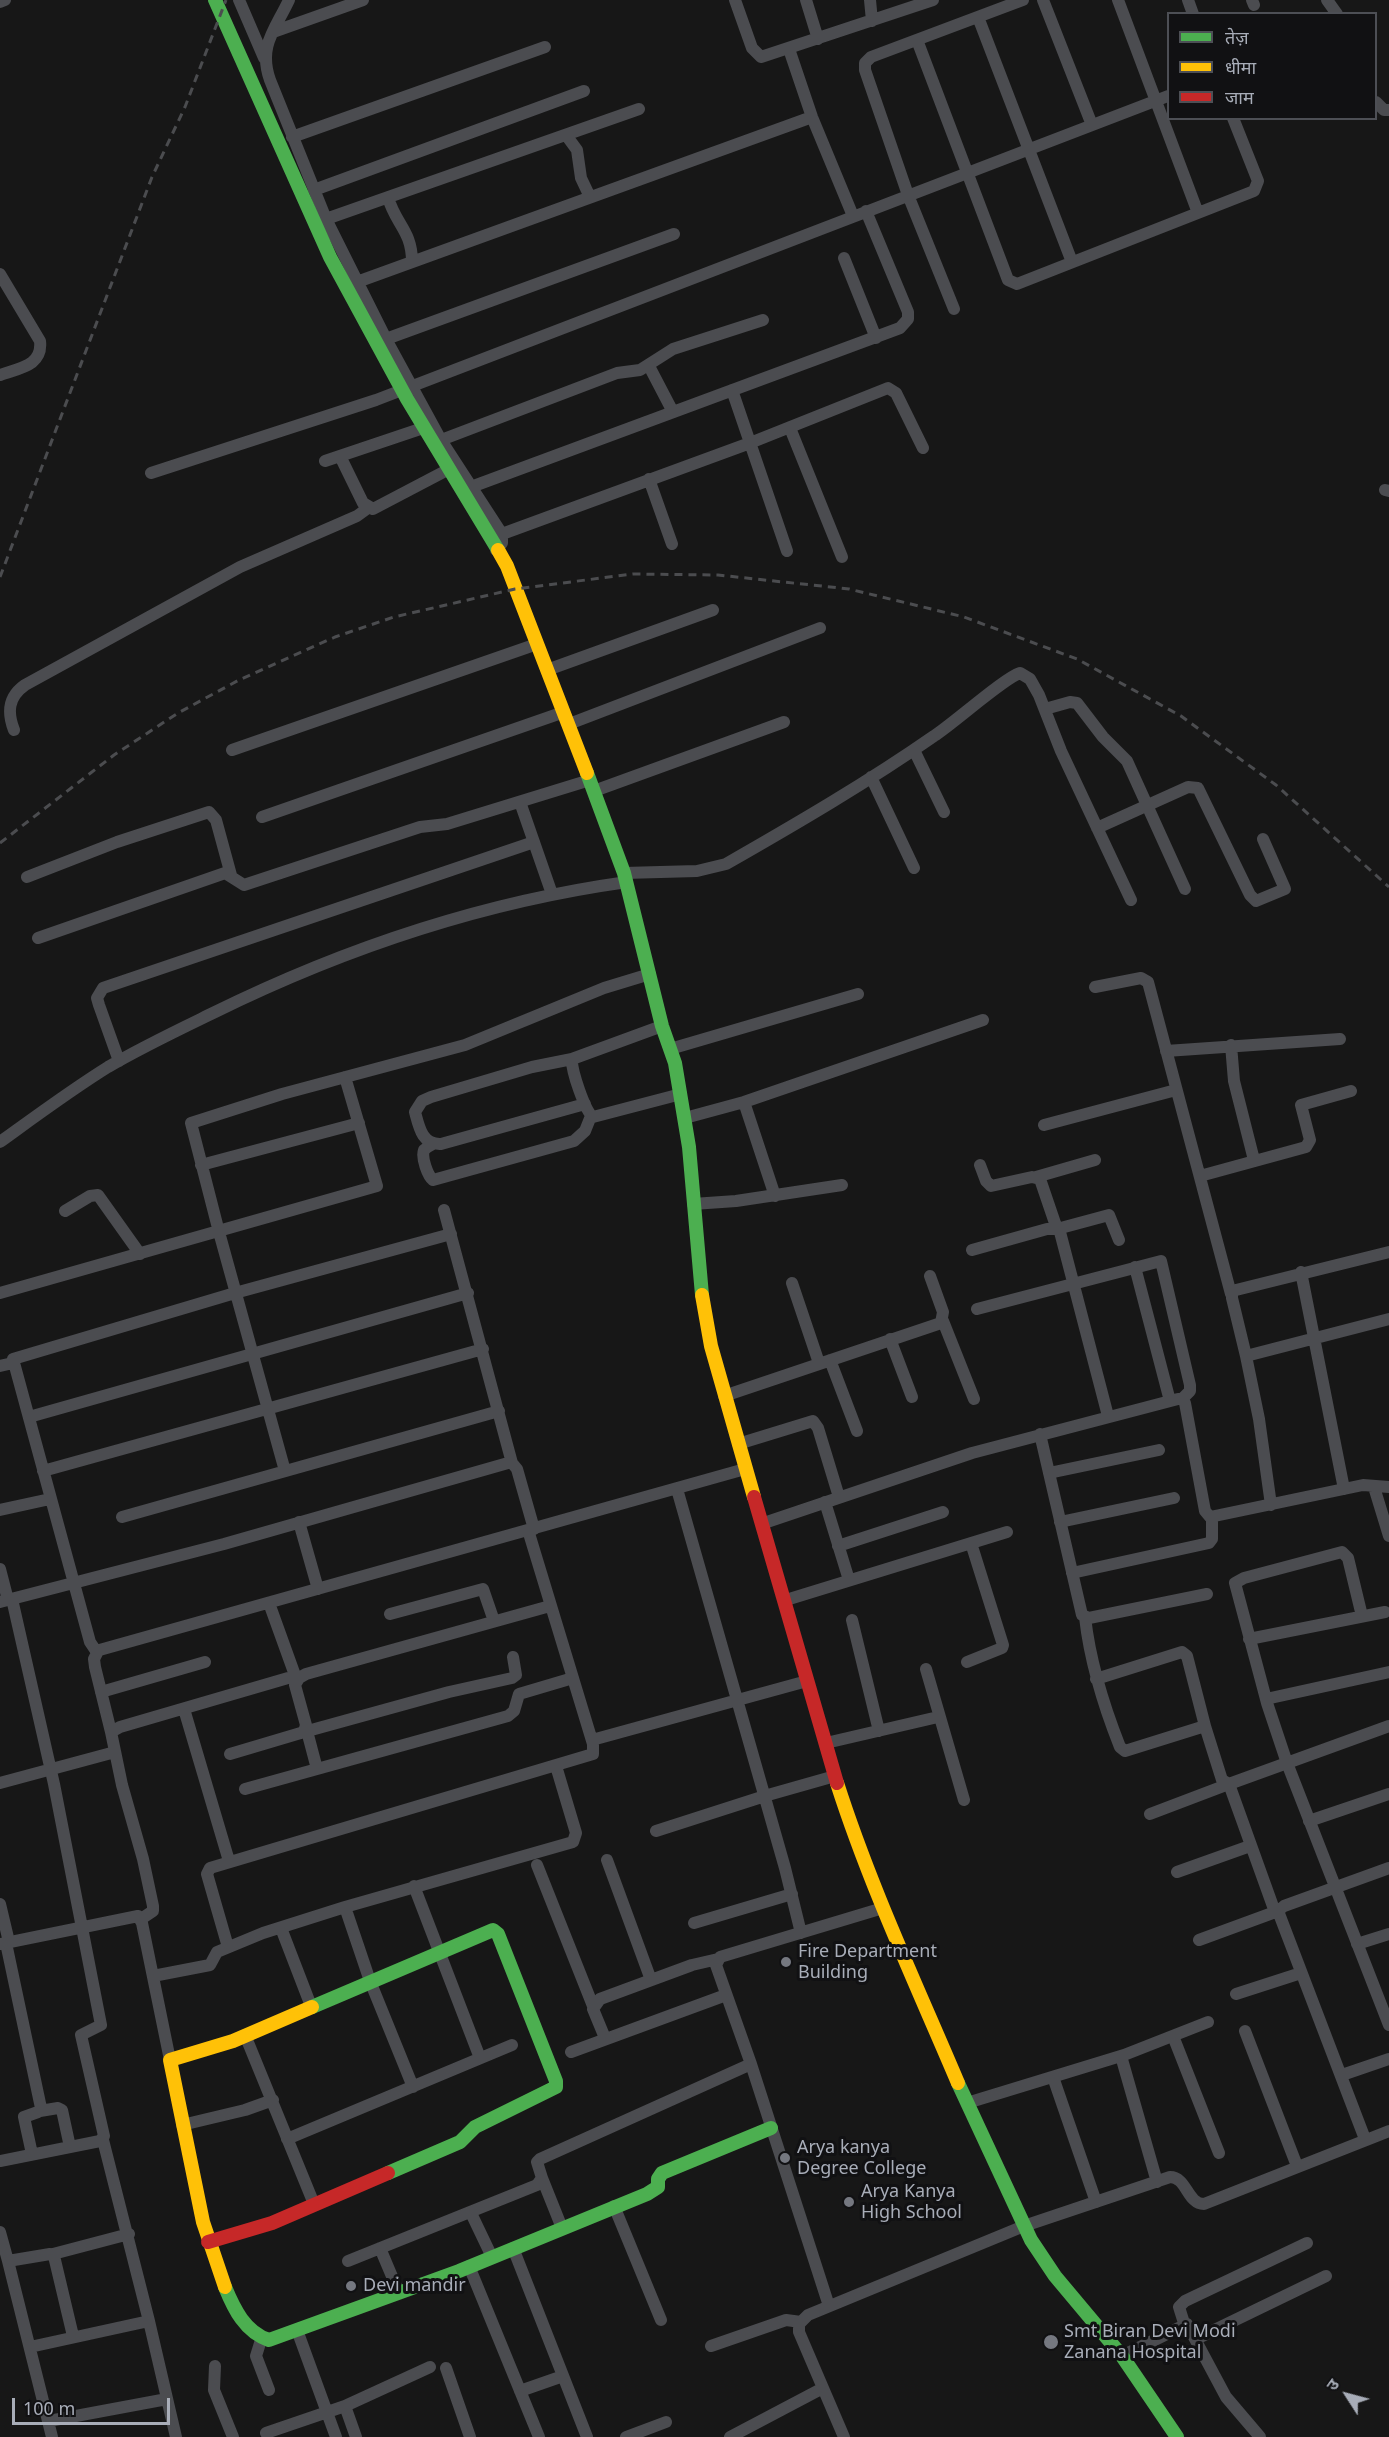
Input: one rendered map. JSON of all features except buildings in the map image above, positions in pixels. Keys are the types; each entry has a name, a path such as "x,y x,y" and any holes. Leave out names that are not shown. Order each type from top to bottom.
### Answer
{"main road":[{"path":"215,0 330,257 407,399 486,535 507,566 626,878 681,1094 700,1286 711,1346 852,1830 967,2103 1024,2226 1055,2276 1122,2356 1177,2437"},
{"path":"208,2242 235,2232 272,2223 460,2142 475,2127 556,2087 556,2081 497,1932 490,1931 246,2035 170,2060 208,2242 225,2287 254,2334 261,2340 297,2330 399,2293 656,2189 662,2173 771,2128"}],"street":[{"path":"0,2 5,0"},
{"path":"239,0 264,58 292,137 326,219 410,386 441,440 502,534 502,543 496,550"},
{"path":"264,58 266,44 290,0"},
{"path":"273,32 363,0"},
{"path":"735,0 756,53 767,56 872,21 913,3 933,0"},
{"path":"806,0 818,39"},
{"path":"870,0 872,21"},
{"path":"954,309 908,195 865,70 865,63 871,57 1023,0"},
{"path":"1043,0 1092,125"},
{"path":"1118,0 1198,213"},
{"path":"978,17 1072,262"},
{"path":"917,40 969,172 1008,280 1012,283 1017,284 1254,191 1258,181 1234,120"},
{"path":"292,137 545,47"},
{"path":"789,49 812,117 853,216"},
{"path":"314,190 584,91"},
{"path":"151,473 376,400 1167,96"},
{"path":"326,219 639,109"},
{"path":"357,282 812,117"},
{"path":"566,135 578,150 581,178 590,197"},
{"path":"388,197 391,209 411,241 412,262"},
{"path":"471,487 900,328 908,319 866,211"},
{"path":"386,339 674,234"},
{"path":"844,258 876,338"},
{"path":"0,274 40,341 42,352 38,360 0,375"},
{"path":"441,440 617,373 649,366 673,348 764,320"},
{"path":"649,366 673,412"},
{"path":"502,534 790,428 891,388 897,393 923,448"},
{"path":"732,390 787,551"},
{"path":"325,461 433,425"},
{"path":"790,428 842,556"},
{"path":"340,456 363,503 368,508"},
{"path":"14,730 9,717 10,702 25,685 240,567 357,516 368,508 380,508 457,465"},
{"path":"650,478 672,544"},
{"path":"547,670 713,610"},
{"path":"262,817 566,718 820,628"},
{"path":"232,750 537,644"},
{"path":"0,1142 68,1093 119,1061 272,984 322,964 453,920 552,894 626,878 717,867 757,846 914,750 1015,675 1026,675 1030,679 1045,709 1060,751 1131,900"},
{"path":"1045,709 1070,702 1077,703 1103,737 1127,761 1185,889"},
{"path":"38,938 225,873 244,885 420,827 447,824 520,801 592,786 784,722"},
{"path":"914,750 944,812"},
{"path":"871,777 914,868"},
{"path":"1096,828 1188,787 1198,788 1250,895 1256,901 1285,889 1263,839"},
{"path":"520,801 552,894"},
{"path":"27,877 117,842 209,812 216,820 231,875"},
{"path":"119,1061 97,998 102,988 534,842"},
{"path":"285,1470 191,1127 196,1119 465,1045 604,988 650,974"},
{"path":"1095,987 1141,978 1146,980 1200,1176 1246,1356 1259,1419 1271,1505"},
{"path":"670,1049 858,994"},
{"path":"685,1118 744,1102 983,1020"},
{"path":"433,1144 423,1136 415,1112 422,1101 532,1067 572,1059 662,1026"},
{"path":"1166,1051 1340,1039"},
{"path":"1231,1045 1234,1081 1254,1161"},
{"path":"572,1059 572,1067 591,1116 585,1131 574,1141 433,1180 428,1176 423,1154 433,1144 441,1144 585,1104"},
{"path":"0,1293 377,1186 345,1077"},
{"path":"1044,1125 1176,1090"},
{"path":"1200,1176 1306,1147 1310,1140 1301,1105 1351,1091"},
{"path":"591,1116 600,1117 681,1094"},
{"path":"744,1102 775,1196"},
{"path":"201,1165 359,1123"},
{"path":"980,1165 986,1181 991,1186 1036,1177 1095,1160"},
{"path":"1036,1177 1043,1182 1057,1229 1061,1235 1108,1416"},
{"path":"693,1204 775,1196 842,1185"},
{"path":"65,1211 90,1196 98,1195 140,1254"},
{"path":"228,1947 207,1874 210,1868 593,1754 592,1740 550,1606 517,1469 512,1463 444,1210"},
{"path":"972,1250 1109,1215 1119,1240"},
{"path":"0,1366 13,1363 17,1357 236,1293 451,1234"},
{"path":"1231,1294 1237,1287 1389,1252"},
{"path":"764,1523 972,1453 1176,1400 1190,1391 1164,1266 1159,1261 977,1309"},
{"path":"1072,1573 1209,1543 1212,1539 1212,1518 1204,1511 1191,1428 1176,1400 1135,1267"},
{"path":"1301,1272 1344,1489"},
{"path":"930,1276 943,1312 943,1321 974,1399"},
{"path":"792,1283 824,1361 858,1431"},
{"path":"28,1417 468,1293"},
{"path":"1246,1356 1389,1319"},
{"path":"724,1396 943,1321"},
{"path":"890,1339 912,1397"},
{"path":"43,1471 483,1349"},
{"path":"13,1363 90,1642 98,1651"},
{"path":"122,1517 499,1411"},
{"path":"738,1444 813,1421 818,1428 839,1497"},
{"path":"1040,1434 1072,1573 1085,1617 1096,1679 1116,1735 1125,1751 1205,1726"},
{"path":"1049,1473 1159,1450"},
{"path":"6,1600 75,1584 512,1463"},
{"path":"141,1919 153,1911 153,1906 101,1692 94,1659 98,1651 745,1469"},
{"path":"1212,1518 1363,1485 1389,1487"},
{"path":"1374,1487 1389,1536"},
{"path":"677,1489 765,1796 801,1933"},
{"path":"1060,1522 1174,1498"},
{"path":"0,1510 50,1499"},
{"path":"825,1502 849,1581"},
{"path":"838,1546 943,1512"},
{"path":"299,1522 318,1589"},
{"path":"786,1600 1007,1532"},
{"path":"967,1662 1000,1651 1003,1644 971,1543"},
{"path":"1362,1616 1348,1558 1342,1552 1237,1581 1234,1588 1287,1763 1389,2025"},
{"path":"0,1569 6,1600 51,1769 84,1926 101,2025 81,2035 176,2437"},
{"path":"390,1614 483,1589 494,1621"},
{"path":"1085,1617 1137,1610 1207,1594"},
{"path":"269,1603 297,1678 295,1685 317,1769"},
{"path":"111,1732 120,1727 184,1708 550,1606"},
{"path":"1249,1639 1386,1611"},
{"path":"852,1620 879,1731"},
{"path":"1096,1679 1182,1653 1187,1656 1222,1780 1229,1784 1250,1846 1342,2075 1365,2139"},
{"path":"230,1754 449,1692 512,1678 516,1675 513,1658"},
{"path":"101,1692 206,1662"},
{"path":"926,1669 963,1800"},
{"path":"1266,1699 1389,1672"},
{"path":"245,1789 508,1716 514,1711 519,1694 573,1678"},
{"path":"592,1740 807,1681"},
{"path":"184,1708 229,1861"},
{"path":"826,1743 938,1717"},
{"path":"1150,1814 1389,1726"},
{"path":"0,1783 115,1752"},
{"path":"153,1976 210,1965 215,1953 228,1947 345,1907 573,1842 576,1833 556,1766"},
{"path":"656,1831 836,1776"},
{"path":"1309,1821 1389,1794"},
{"path":"1178,1872 1250,1846"},
{"path":"607,1860 651,1980"},
{"path":"537,1866 605,2038"},
{"path":"1199,1940 1389,1868"},
{"path":"414,1886 441,1951 480,2058"},
{"path":"694,1923 792,1894"},
{"path":"0,1904 5,1943 40,2110"},
{"path":"345,1907 370,1981 413,2087"},
{"path":"593,2006 600,1999 706,1960 718,1959 883,1908"},
{"path":"5,1943 134,1916 141,1919"},
{"path":"141,1919 170,2060"},
{"path":"281,1928 311,2006"},
{"path":"1357,1944 1389,1934"},
{"path":"718,1959 716,1970 751,2064 829,2306"},
{"path":"1236,1994 1301,1973"},
{"path":"571,2052 726,1995"},
{"path":"967,2103 1121,2056 1208,2022"},
{"path":"1245,2031 1297,2166"},
{"path":"246,2035 314,2204"},
{"path":"1173,2036 1219,2153"},
{"path":"287,2139 512,2045"},
{"path":"1121,2056 1157,2182"},
{"path":"1342,2075 1389,2059"},
{"path":"562,2228 542,2178 537,2162 540,2159 751,2064"},
{"path":"1053,2077 1096,2202"},
{"path":"182,2124 245,2110 273,2100"},
{"path":"32,2154 24,2117 40,2110 58,2108 62,2110 70,2147"},
{"path":"844,2437 800,2332 801,2322 808,2315 1024,2226 1157,2182 1175,2177 1193,2200 1204,2204 1389,2131"},
{"path":"0,2161 104,2140"},
{"path":"348,2261 537,2185 542,2178"},
{"path":"614,2206 661,2320"},
{"path":"471,2213 492,2257"},
{"path":"0,2232 52,2437"},
{"path":"8,2261 53,2254 129,2234"},
{"path":"1260,2437 1226,2397 1189,2325 1185,2323 1179,2307 1185,2301 1307,2243"},
{"path":"380,2248 399,2293"},
{"path":"513,2248 587,2437"},
{"path":"53,2254 73,2336"},
{"path":"469,2266 538,2437"},
{"path":"1196,2339 1326,2276"},
{"path":"711,2346 786,2320 801,2322"},
{"path":"30,2347 148,2321"},
{"path":"1122,2356 1185,2323"},
{"path":"297,2330 336,2437"},
{"path":"261,2340 256,2356 268,2390"},
{"path":"214,2366 214,2390 233,2437"},
{"path":"266,2433 345,2406 430,2367"},
{"path":"446,2368 470,2437"},
{"path":"520,2391 563,2376"},
{"path":"730,2437 823,2388"},
{"path":"49,2421 167,2399"},
{"path":"345,2406 356,2437"},
{"path":"626,2437 666,2422"}],"railway":[{"path":"0,577 152,177 185,107 226,0"},
{"path":"0,843 114,755 178,713 239,680 335,637 394,617 515,589 633,574 718,575 849,589 964,617 1077,659 1181,716 1276,785 1389,887"}],"traffic: fast":[{"path":"215,0 330,257 407,399 498,550"},
{"path":"587,773 624,873 662,1026 675,1063 689,1147 702,1295"},
{"path":"312,2007 493,1930 498,1934 556,2081 556,2087 475,2127 460,2142 388,2173"},
{"path":"958,2083 1031,2240 1055,2276 1122,2356 1177,2437"},
{"path":"225,2287 241,2319 253,2331 269,2340 459,2271 647,2194 658,2187 658,2179 662,2173 771,2128"}],"traffic: slow":[{"path":"498,550 507,566 587,773"},
{"path":"702,1295 711,1346 754,1497"},
{"path":"837,1783 879,1897 958,2083"},
{"path":"225,2287 203,2222 170,2060 233,2041 312,2007"}],"traffic: jam":[{"path":"754,1497 837,1783"},
{"path":"208,2242 272,2223 388,2173"}],"place":[{"name":"Fire Department Building","path":"786,1962"},
{"name":"Arya kanya Degree College","path":"785,2158"},
{"name":"Arya Kanya High School","path":"849,2202"},
{"name":"Devi mandir","path":"351,2286"},
{"name":"Smt Biran Devi Modi Zanana Hospital","path":"1051,2342"}]}
